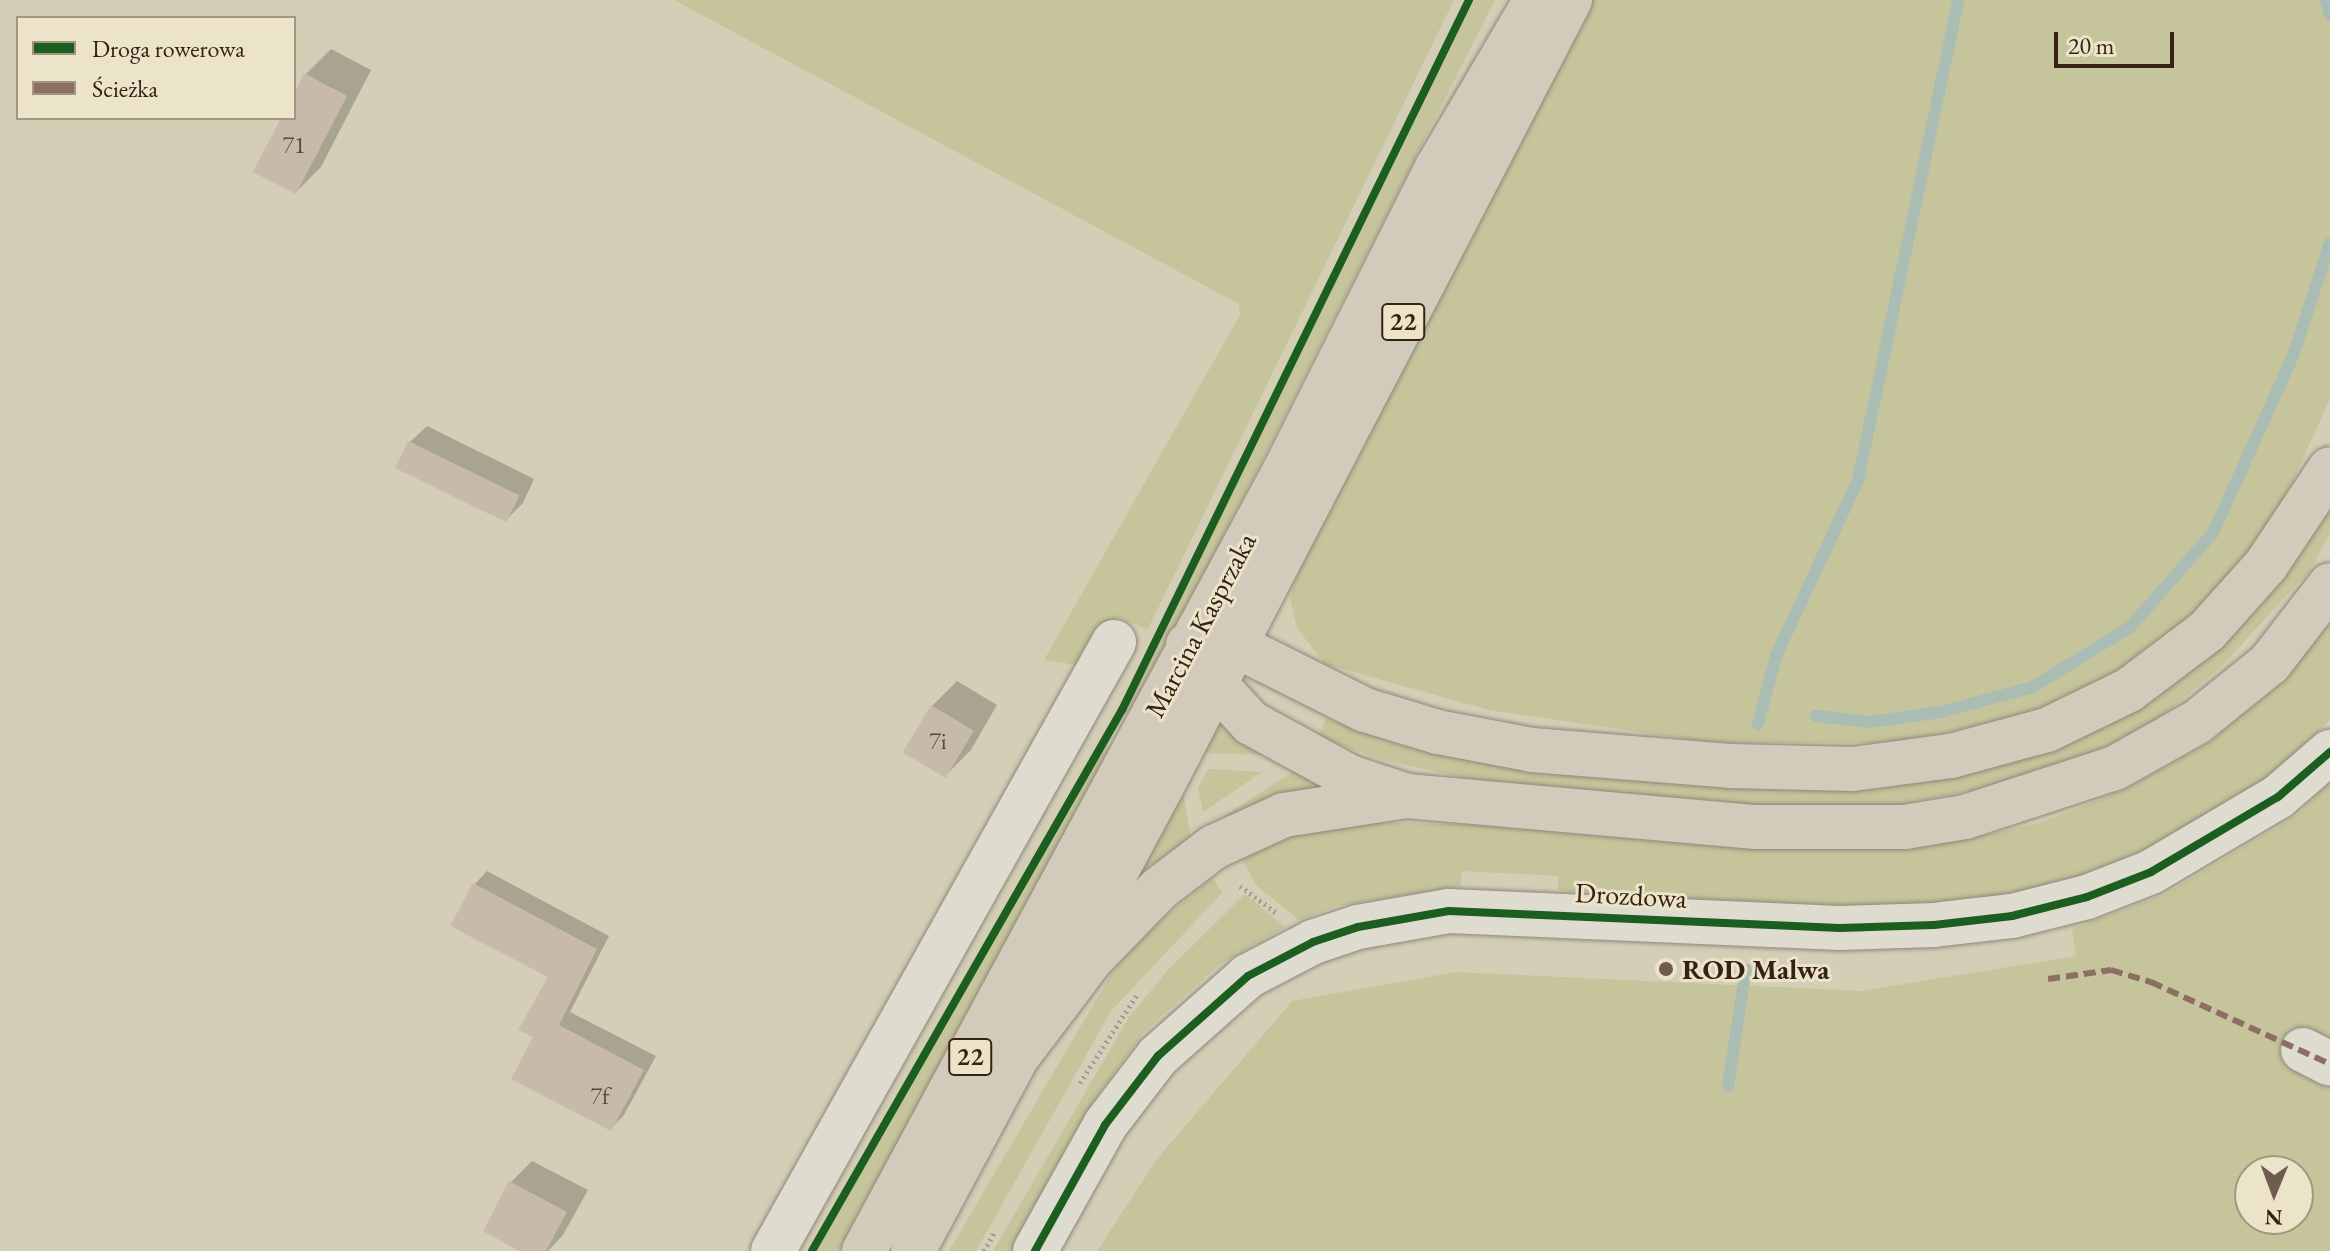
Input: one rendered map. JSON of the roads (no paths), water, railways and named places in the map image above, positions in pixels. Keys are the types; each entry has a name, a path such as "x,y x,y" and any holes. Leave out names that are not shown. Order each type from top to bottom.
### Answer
{"main road":[{"name":"Marcina Kasprzaka","path":"864,1251 1284,472 1437,168 1536,0"},
{"name":"Marcina Kasprzaka","path":"913,1251 1215,685 1570,0"},
{"path":"2330,469 2266,565 2207,631 2129,690 2047,730 1951,756 1822,768 1729,766 1532,750 1438,732 1365,710 1219,637 1188,645 1215,685 1251,723 1293,750 1350,777 1407,796 1756,827 1905,827 1965,817 2115,768 2197,722 2270,663 2330,585"},
{"path":"1017,1057 1092,958 1187,865 1232,837 1284,815 1407,796"}],"street":[{"path":"773,1251 1114,642"},
{"name":"Drozdowa","path":"1035,1251 1105,1125 1158,1056 1248,976 1313,942 1388,920 1449,911 1840,928 1934,925 2012,916 2087,897 2151,872 2278,797 2330,752"}],"waterway":[{"path":"1758,724 1776,656 1858,480 1958,0"},
{"path":"2326,0 2330,14"},
{"path":"1816,716 1869,722 1941,712 2033,687 2130,627 2213,533 2293,356 2330,243"},
{"path":"1728,1086 1746,969"}],"place":[{"name":"ROD Malwa","path":"1666,969"}]}
